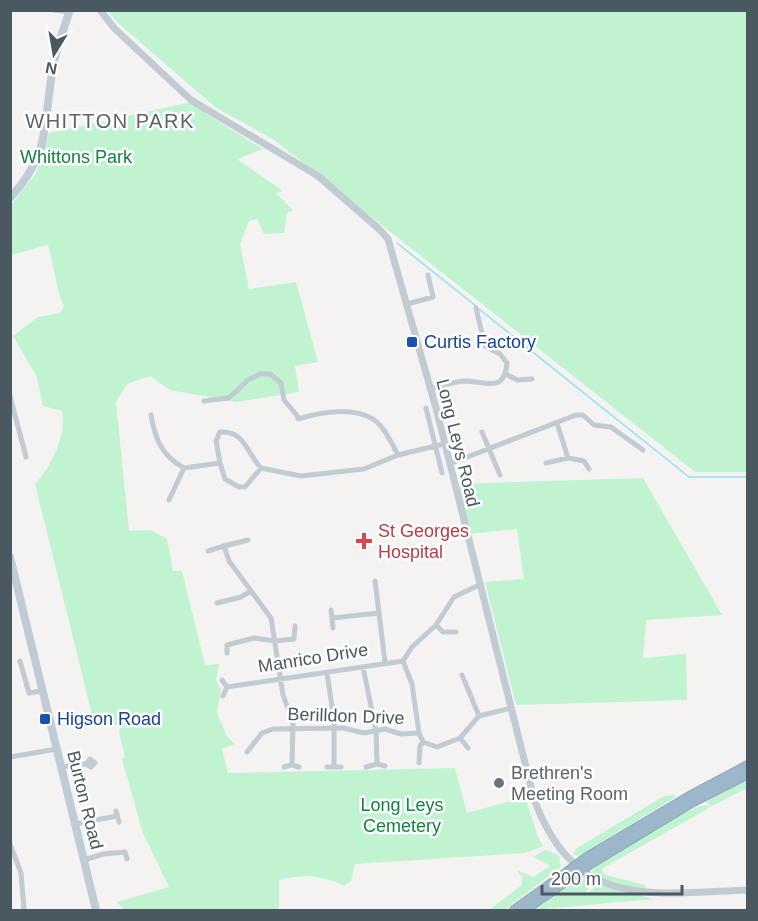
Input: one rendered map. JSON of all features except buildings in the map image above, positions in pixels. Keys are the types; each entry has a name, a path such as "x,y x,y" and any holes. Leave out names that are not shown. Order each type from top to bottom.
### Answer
{"highway":[{"path":"525,910 590,860 688,796 747,765"},
{"path":"590,860 747,774"},
{"path":"513,910 569,875"}],"main road":[{"path":"10,198 26,178 44,140 55,57 70,11"},
{"name":"Burton Road","path":"10,557 96,910"}],"street":[{"path":"54,10 70,11"},
{"name":"Long Leys Road","path":"100,10 116,29 191,100 308,169 380,228 393,251 540,815 555,842 574,862 617,889 633,892 747,890"},
{"path":"407,304 434,297 428,275"},
{"path":"429,389 466,381 490,385 500,381 506,374 507,363 500,354 485,346 476,308"},
{"path":"204,401 230,398 248,380 260,374 270,374 277,378 284,400 298,419 338,411 360,414 375,420 398,455"},
{"path":"506,374 518,380 532,379"},
{"path":"10,396 26,457"},
{"path":"426,408 442,473"},
{"path":"151,415 154,432 162,450 173,463 184,468 220,463"},
{"path":"449,464 576,415 583,415 594,425 611,428 643,450"},
{"path":"557,423 568,458"},
{"path":"10,433 19,431"},
{"path":"261,468 245,487 239,487 225,478 216,441 220,432 239,436 261,468 301,476 364,469 398,455 444,444"},
{"path":"482,432 487,450 500,475"},
{"path":"546,463 568,458 584,461 589,470"},
{"path":"169,500 184,468"},
{"path":"208,551 248,540"},
{"path":"224,546 229,561 271,618 280,679 293,728 292,765"},
{"path":"375,581 385,662"},
{"path":"479,585 454,597 436,625 412,647 404,661 412,684 419,733 423,742 437,747 460,738 479,716 511,708"},
{"path":"218,603 241,597 251,591"},
{"path":"331,610 333,628"},
{"path":"332,618 379,613"},
{"path":"436,625 443,632 456,632"},
{"path":"227,653 227,645 254,638 275,641 294,639 295,626"},
{"path":"20,661 29,701"},
{"name":"Manrico Drive","path":"227,687 404,661"},
{"path":"363,667 376,731 377,764"},
{"path":"327,673 334,728 334,765"},
{"path":"462,675 479,716"},
{"path":"222,680 227,687 223,696"},
{"path":"29,693 41,691"},
{"name":"Berilldon Drive","path":"247,754 258,737 267,730 334,728 351,729 364,734 376,731 419,733"},
{"path":"460,738 468,748"},
{"path":"419,763 420,746 423,742"},
{"path":"10,758 57,749"},
{"path":"60,767 87,764"},
{"path":"366,767 377,764 385,766"},
{"path":"284,767 292,765 298,767"},
{"path":"327,767 334,765 341,767"},
{"path":"75,824 117,813 119,822"},
{"path":"10,844 21,873 24,910"},
{"path":"84,860 103,854 125,852 127,859"}],"green space":[{"path":"108,11 747,11 747,472 695,472 274,140 215,107 118,23"},
{"path":"192,102 208,115 263,149 237,159 283,191 276,193 293,210 287,213 284,233 264,234 257,219 249,221 240,244 249,289 296,282 318,362 295,366 299,392 236,402 170,390 150,376 127,384 116,402 129,531 151,530 167,539 173,571 182,571 205,665 219,664 216,680 221,690 217,712 226,735 235,744 222,749 228,773 455,768 467,813 525,797 543,846 525,853 355,864 351,881 344,886 312,877 279,880 279,910 124,910 117,902 169,887 143,833 122,759 125,757 119,732 121,725 95,727 35,484 47,469 60,440 62,411 43,406 37,377 13,336 38,317 60,313 64,306 48,245 11,255 11,205 36,173 49,133"},
{"path":"643,478 722,615 646,620 643,658 686,654 687,700 516,705 485,582 524,579 517,529 468,534 457,484"},
{"path":"747,780 747,788 710,807 707,801"},
{"path":"676,795 579,856 573,854 577,848 664,796"},
{"path":"708,805 709,808 603,868 602,872 606,875 645,885 647,890 618,886 591,874 594,868 665,822 695,808"},
{"path":"545,850 559,855 561,867 504,910 489,910 522,885 522,877 517,870 533,877 550,866 533,857"},
{"path":"584,875 592,880 586,892 590,892 595,886 603,885 653,899 534,910"}],"waterway":[{"path":"397,243 476,306"},
{"path":"479,309 689,477 748,477"}],"place":[{"name":"Curtis Factory","path":"412,342"},
{"name":"St Georges Hospital","path":"364,541"},
{"name":"Higson Road","path":"45,719"},
{"name":"Brethren's Meeting Room","path":"499,783"}],"district":[{"name":"WHITTON PARK","path":"110,121"}],"park label":[{"name":"Whittons Park","path":"76,157"},
{"name":"Long Leys Cemetery","path":"402,815"}]}
